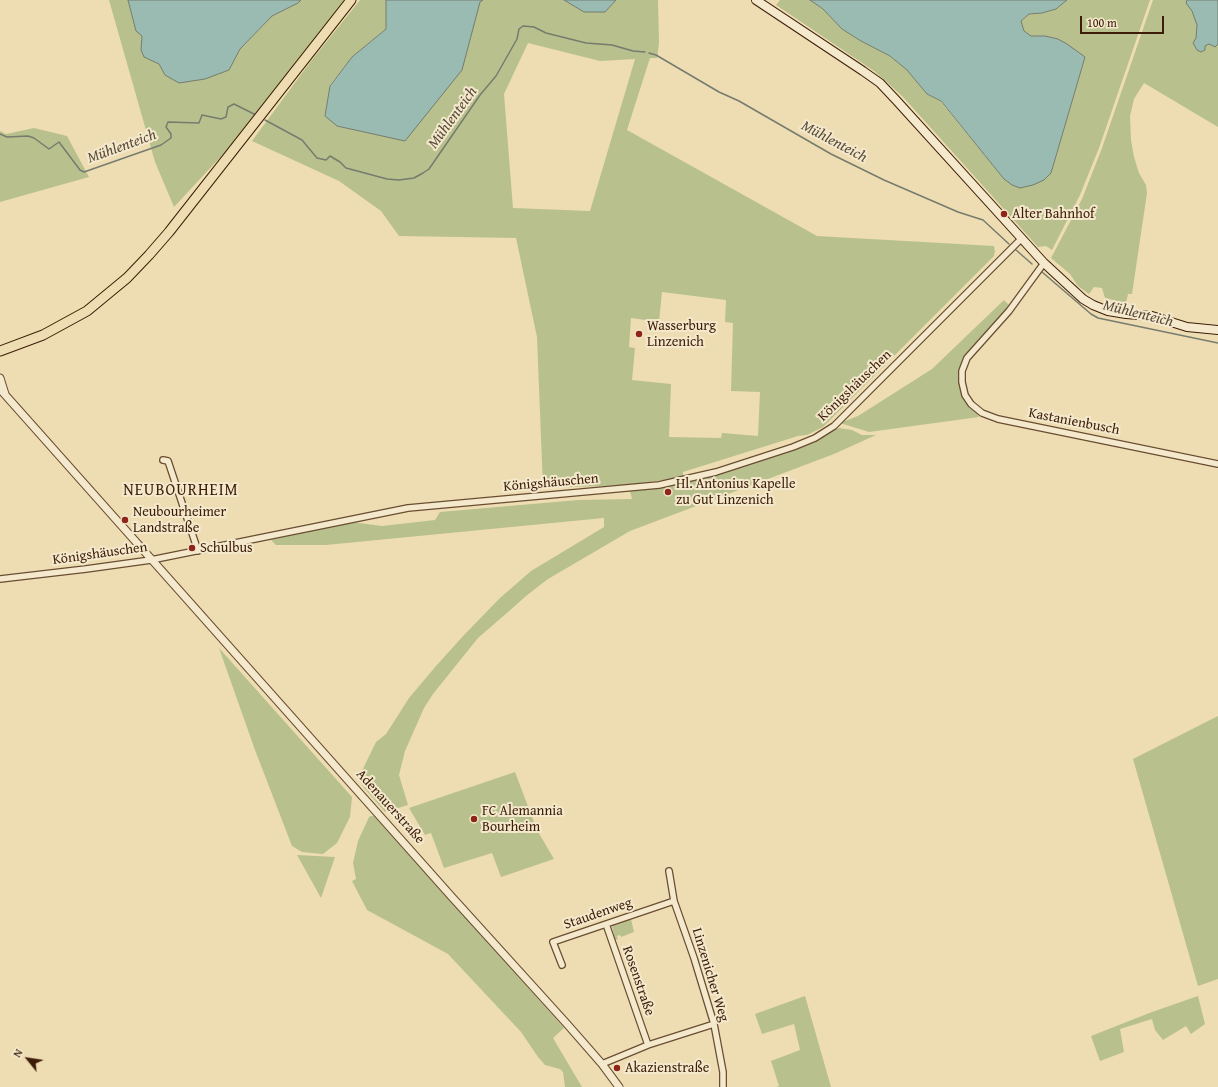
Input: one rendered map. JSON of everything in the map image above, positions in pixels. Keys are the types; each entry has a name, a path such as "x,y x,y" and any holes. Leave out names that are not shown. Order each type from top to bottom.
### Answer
{"main road":[{"path":"0,351 43,335 87,311 127,278 169,232 351,0"},
{"path":"756,0 863,70 880,83 1044,263 1083,298 1093,305 1108,311 1122,314 1152,316 1187,327 1218,330"}],"street":[{"name":"Königshäuschen","path":"0,579 152,560 408,508 659,485 716,472 802,444 834,426 1022,238"},
{"name":"Kastanienbusch","path":"1044,263 1009,311 970,353 964,364 962,371 962,382 965,395 973,406 986,415 998,419 1218,464"},
{"path":"0,378 3,392"},
{"name":"Adenauerstraße","path":"3,392 602,1064 619,1087"},
{"path":"163,460 168,461 198,551"},
{"name":"Linzenicher Weg","path":"669,871 674,901 694,958 714,1024 723,1072 723,1087"},
{"name":"Staudenweg","path":"562,965 553,942 674,901"},
{"name":"Rosenstraße","path":"606,924 648,1045"},
{"path":"602,1064 648,1045 714,1024"}],"green space":[{"path":"109,0 128,0 132,15 142,36 141,42 144,56 159,64 165,75 229,70 240,49 272,16 301,0 346,0 226,151 174,207 155,162"},
{"path":"360,0 387,0 386,29 352,57 330,85 325,116 483,0 564,0 584,12 605,12 616,0 658,0 659,43 657,58 650,58 627,130 817,236 994,246 994,256 823,427 807,435 798,436 683,472 683,477 629,485 543,488 537,337 516,238 399,236 381,211 339,181 252,141 311,61","holes":["528,43 600,61 635,59 590,211 513,208 504,94","662,292 726,300 725,322 733,323 731,391 760,392 758,436 722,433 721,438 669,437 671,384 632,380 635,348 629,347 631,318 659,322"]},
{"path":"780,0 810,0 823,9 842,29 890,56 907,70 927,94 940,101 1004,179 1051,173 1085,57 1045,36 1031,36 1024,31 1021,21 1029,14 1042,13 1056,9 1067,0 1150,0 1099,148 1080,195 1052,250 1046,246 1038,247 903,97 889,84 874,71 776,5"},
{"path":"1153,0 1218,0 1218,127 1144,83 1134,99 1130,116 1131,140 1134,157 1139,173 1146,185 1147,193 1132,294 1128,294 1126,303 1105,298 1102,288 1094,287 1089,294 1078,286 1070,274 1051,258 1082,199 1102,148"},
{"path":"34,128 67,136 89,177 0,202 0,131 6,134"},
{"path":"1004,300 1010,306 970,349 960,369 960,380 979,417 869,432 840,423 858,416 932,369"},
{"path":"839,428 852,430 862,435 876,435 834,454 630,531 548,579 478,638 433,694 424,708 405,751 399,775 408,805 385,812 365,789 358,779 376,742 386,734 409,698 436,666 500,598 531,571 604,527 604,518 326,545 276,545 271,540 351,522 382,526 435,520 440,512 578,500 632,499 630,491 673,485 712,475"},
{"path":"219,648 352,797 350,817 337,843 323,854 302,852 292,846 255,750"},
{"path":"1218,716 1218,979 1198,986 1133,759"},
{"name":"FC Alemannia Bourheim","path":"515,772 537,830 554,859 501,877 492,853 444,868 431,833 425,835 409,808"},
{"path":"374,816 564,1028 553,1038 582,1087 565,1087 563,1072 560,1069 545,1065 521,1032 448,954 367,910 352,881 356,879 353,863 358,841 369,817"},
{"path":"297,855 335,857 321,898"},
{"path":"631,919 634,932 621,937 620,935 617,936 618,939 615,940 612,926"},
{"path":"805,996 831,1087 776,1087 779,1086 771,1061 800,1050 794,1024 762,1034 755,1014"},
{"path":"1198,996 1205,1024 1191,1034 1186,1026 1163,1040 1155,1030 1152,1019 1120,1029 1124,1052 1100,1061 1091,1036"}],"water":[{"path":"128,0 301,0 272,16 240,49 229,70 205,79 179,83 165,75 159,64 144,57 141,50 142,36 136,31"},
{"path":"386,0 483,0 480,2 462,70 405,141 337,126 325,116 330,86 352,57 386,29"},
{"path":"564,0 616,0 605,12 584,12"},
{"path":"810,0 1067,0 1056,9 1042,13 1029,14 1021,21 1024,31 1031,36 1045,36 1058,39 1085,57 1051,173 1044,180 1033,185 1020,188 1012,185 1004,179 941,101 927,94 907,70 890,56 842,29 823,9"},
{"path":"1187,0 1218,0 1218,44 1215,47 1209,44 1205,46 1205,50 1201,52 1197,50 1193,43 1196,38 1197,25 1192,11 1186,3"}],"waterway":[{"name":"Mühlenteich","path":"265,120 302,140 317,158 326,160 330,156 346,168 387,179 399,180 414,178 429,169 480,95 496,76 517,39 519,29 523,26 534,27 546,33 586,43 612,45 633,51 645,52"},
{"name":"Mühlenteich","path":"649,53 656,55 719,92 739,101 831,154 884,180 958,212 983,220 1009,244"},
{"name":"Mühlenteich","path":"0,134 7,137 28,136 34,138 49,149 59,142 80,170 84,172 161,145 171,138 171,134 166,127 168,122 199,123 202,115 221,119 226,117 228,107 234,104 256,115"},
{"name":"Mühlenteich","path":"1016,250 1032,264"},
{"name":"Mühlenteich","path":"1042,272 1091,314 1098,318 1218,343"}],"place":[{"name":"Alter Bahnhof","path":"1004,214"},
{"name":"Wasserburg Linzenich","path":"639,334"},
{"name":"Hl. Antonius Kapelle zu Gut Linzenich","path":"668,492"},
{"name":"Neubourheimer Landstraße","path":"125,520"},
{"name":"Schulbus","path":"192,548"},
{"name":"FC Alemannia Bourheim","path":"474,819"},
{"name":"Akazienstraße","path":"617,1068"}],"district":[{"name":"NEUBOURHEIM","path":"181,491"}]}
